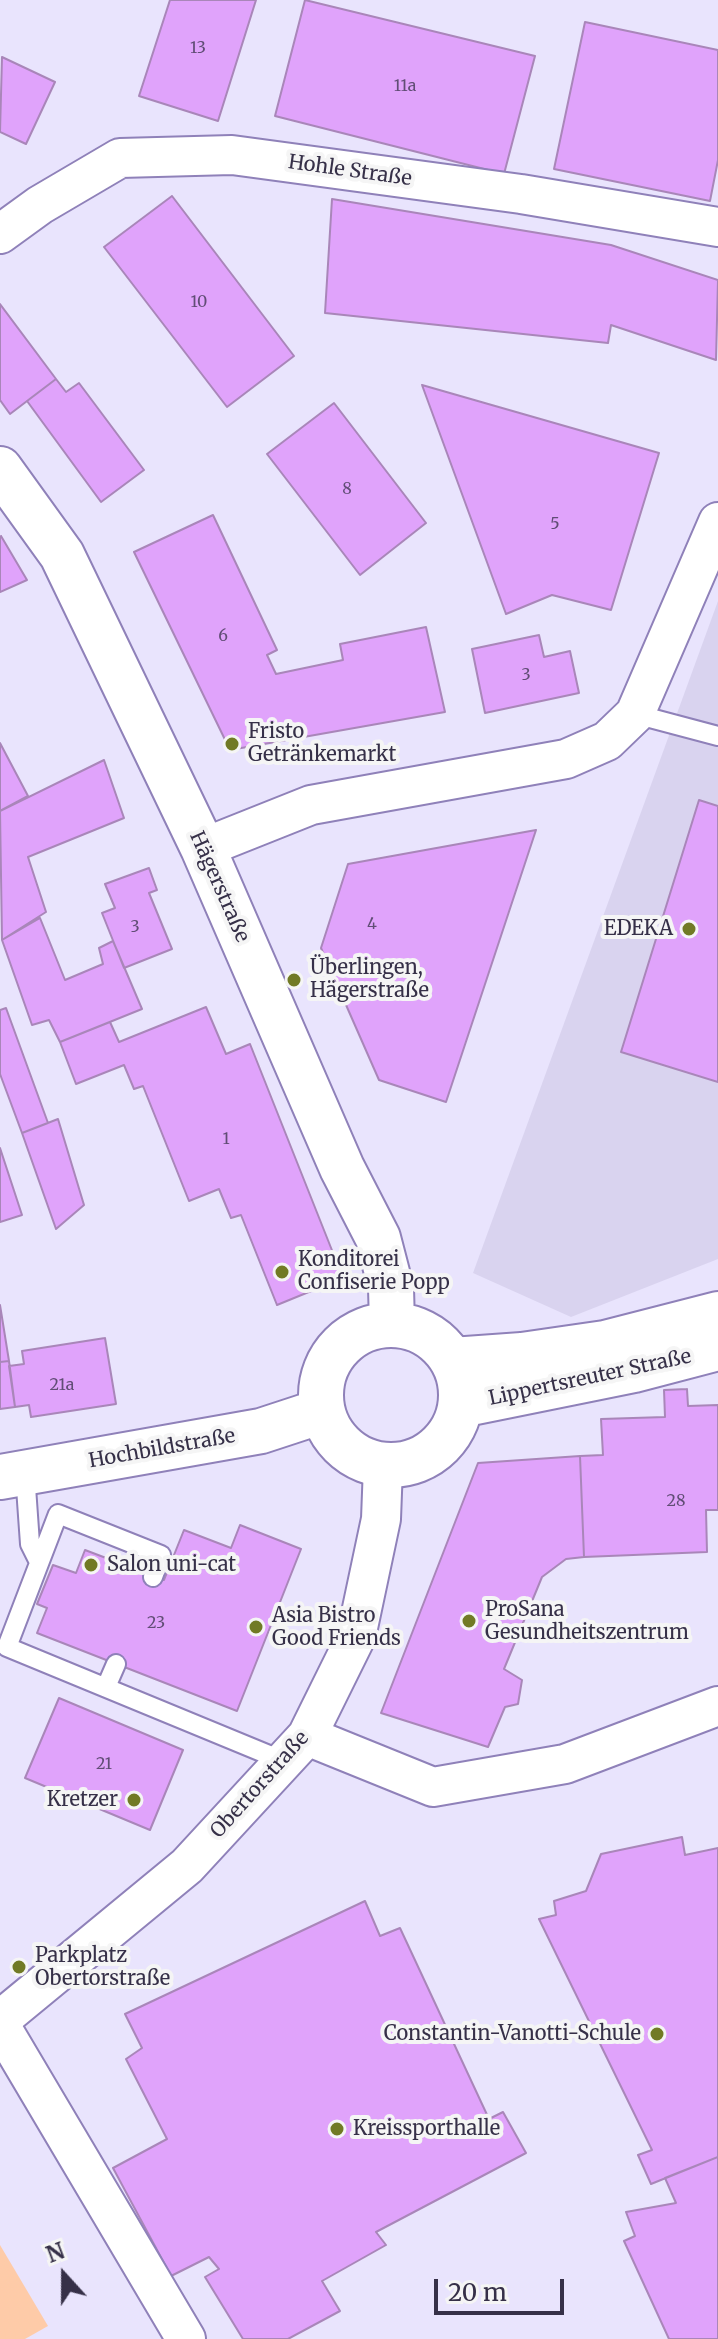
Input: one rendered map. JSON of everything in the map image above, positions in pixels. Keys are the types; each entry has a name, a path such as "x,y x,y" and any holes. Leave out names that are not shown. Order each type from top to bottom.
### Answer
{"street":[{"name":"Hohle Straße","path":"0,234 40,205 120,158 232,155 521,194 718,227"},
{"name":"Hägerstraße","path":"0,469 62,555 203,848 342,1168 378,1238 391,1288 392,1324"},
{"path":"203,848 311,805 566,759 607,741 635,714 718,522"},
{"name":"Lippertsreuter Straße","path":"452,1360 522,1355 605,1343 718,1314"},
{"path":"392,1324 416,1328 437,1341 452,1360 460,1383 461,1405 454,1427 440,1445 422,1458 383,1466 358,1457 342,1446 329,1430 322,1411 320,1390 325,1369 335,1351 351,1336 371,1326 392,1324"},
{"name":"Lippertsreuter Straße","path":"461,1405 634,1370 718,1348"},
{"name":"Hochbildstraße","path":"13,1475 261,1431 322,1411"},
{"name":"Obertorstraße","path":"186,2339 131,2252 0,2023 187,1866 296,1749 356,1637 381,1519 383,1466"},
{"path":"296,1749 433,1787 565,1764 718,1706"}],"lane":[{"path":"635,714 718,736"},
{"path":"13,1475 30,1544 39,1562"},
{"path":"153,1577 161,1555 58,1514 7,1647 106,1687 296,1749"},
{"path":"106,1687 116,1664"}],"shaded area":[{"path":"718,601 718,1259 571,1317 473,1273"},
{"path":"0,2245 48,2326 25,2339 0,2339"}],"building":[{"path":"170,0 256,0 218,121 139,96"},
{"path":"305,0 535,56 504,174 275,116"},
{"path":"585,22 718,50 718,160 710,201 554,169"},
{"path":"2,57 55,82 26,144 0,132"},
{"path":"172,196 294,356 227,407 104,247"},
{"path":"332,199 611,245 718,280 716,360 611,325 608,343 325,313"},
{"path":"0,304 56,379 10,414 0,400"},
{"path":"56,379 66,392 79,383 144,470 101,502 27,401"},
{"path":"422,385 659,453 611,610 552,595 506,614"},
{"path":"334,403 426,523 360,575 267,454"},
{"path":"213,515 277,650 267,655 276,674 343,660 340,644 426,627 445,712 230,750 134,552"},
{"path":"0,538 27,580 0,592"},
{"path":"539,635 544,657 570,651 579,693 485,713 472,649"},
{"path":"0,743 28,796 0,811"},
{"path":"104,760 124,818 28,857 46,912 2,940 0,811"},
{"name":"EDEKA","path":"699,800 718,806 718,1082 621,1052"},
{"path":"536,830 446,1102 379,1080 321,948 348,864"},
{"path":"149,868 157,890 149,893 172,949 124,968 102,913 115,908 105,884"},
{"path":"40,918 65,980 103,964 99,948 113,941 142,1009 60,1042 49,1020 32,1025 2,940"},
{"path":"206,1007 226,1054 250,1044 343,1278 277,1305 241,1215 231,1218 219,1189 189,1201 143,1086 134,1089 124,1065 76,1084 60,1042 110,1022 119,1042"},
{"path":"6,1008 48,1123 22,1133 0,1074 0,1010"},
{"path":"58,1119 84,1205 56,1229 22,1133"},
{"path":"0,1148 22,1215 0,1222"},
{"path":"0,1305 9,1361 0,1362"},
{"path":"105,1338 116,1404 31,1417 29,1405 15,1407 9,1366 24,1364 22,1351"},
{"path":"9,1361 15,1407 0,1409 0,1362"},
{"path":"687,1389 688,1406 718,1405 718,1510 706,1510 707,1552 584,1557 580,1456 603,1455 601,1419 665,1417 664,1390"},
{"path":"580,1456 584,1557 566,1559 542,1577 504,1669 522,1680 518,1704 505,1707 488,1747 381,1713 478,1463"},
{"path":"240,1525 301,1549 237,1711 37,1633 47,1608 37,1604 53,1565 76,1573 85,1550 164,1580 184,1530 231,1548"},
{"path":"59,1698 183,1750 150,1830 25,1778"},
{"name":"Constantin-Vanotti-Schule","path":"682,1837 685,1855 718,1848 718,2157 651,2184 638,2155 652,2150 539,1919 556,1915 554,1901 586,1891 601,1854"},
{"name":"Kreissporthalle","path":"365,1901 380,1936 400,1928 489,2119 503,2112 526,2153 376,2232 386,2245 322,2281 340,2311 288,2339 243,2339 205,2277 219,2269 209,2257 171,2276 113,2168 167,2139 126,2059 142,2048 125,2014"},
{"path":"718,2157 718,2339 669,2339 624,2241 635,2236 626,2212 676,2203 665,2178"}],"place":[{"name":"Fristo Getränkemarkt","path":"232,744"},
{"name":"EDEKA","path":"689,929"},
{"name":"Überlingen, Hägerstraße","path":"294,980"},
{"name":"Konditorei Confiserie Popp","path":"282,1272"},
{"name":"Salon uni-cat","path":"91,1565"},
{"name":"ProSana Gesundheitszentrum","path":"469,1621"},
{"name":"Asia Bistro Good Friends","path":"256,1627"},
{"name":"Kretzer","path":"134,1800"},
{"name":"Parkplatz Obertorstraße","path":"19,1967"},
{"name":"Constantin-Vanotti-Schule","path":"657,2034"},
{"name":"Kreissporthalle","path":"337,2129"}]}
